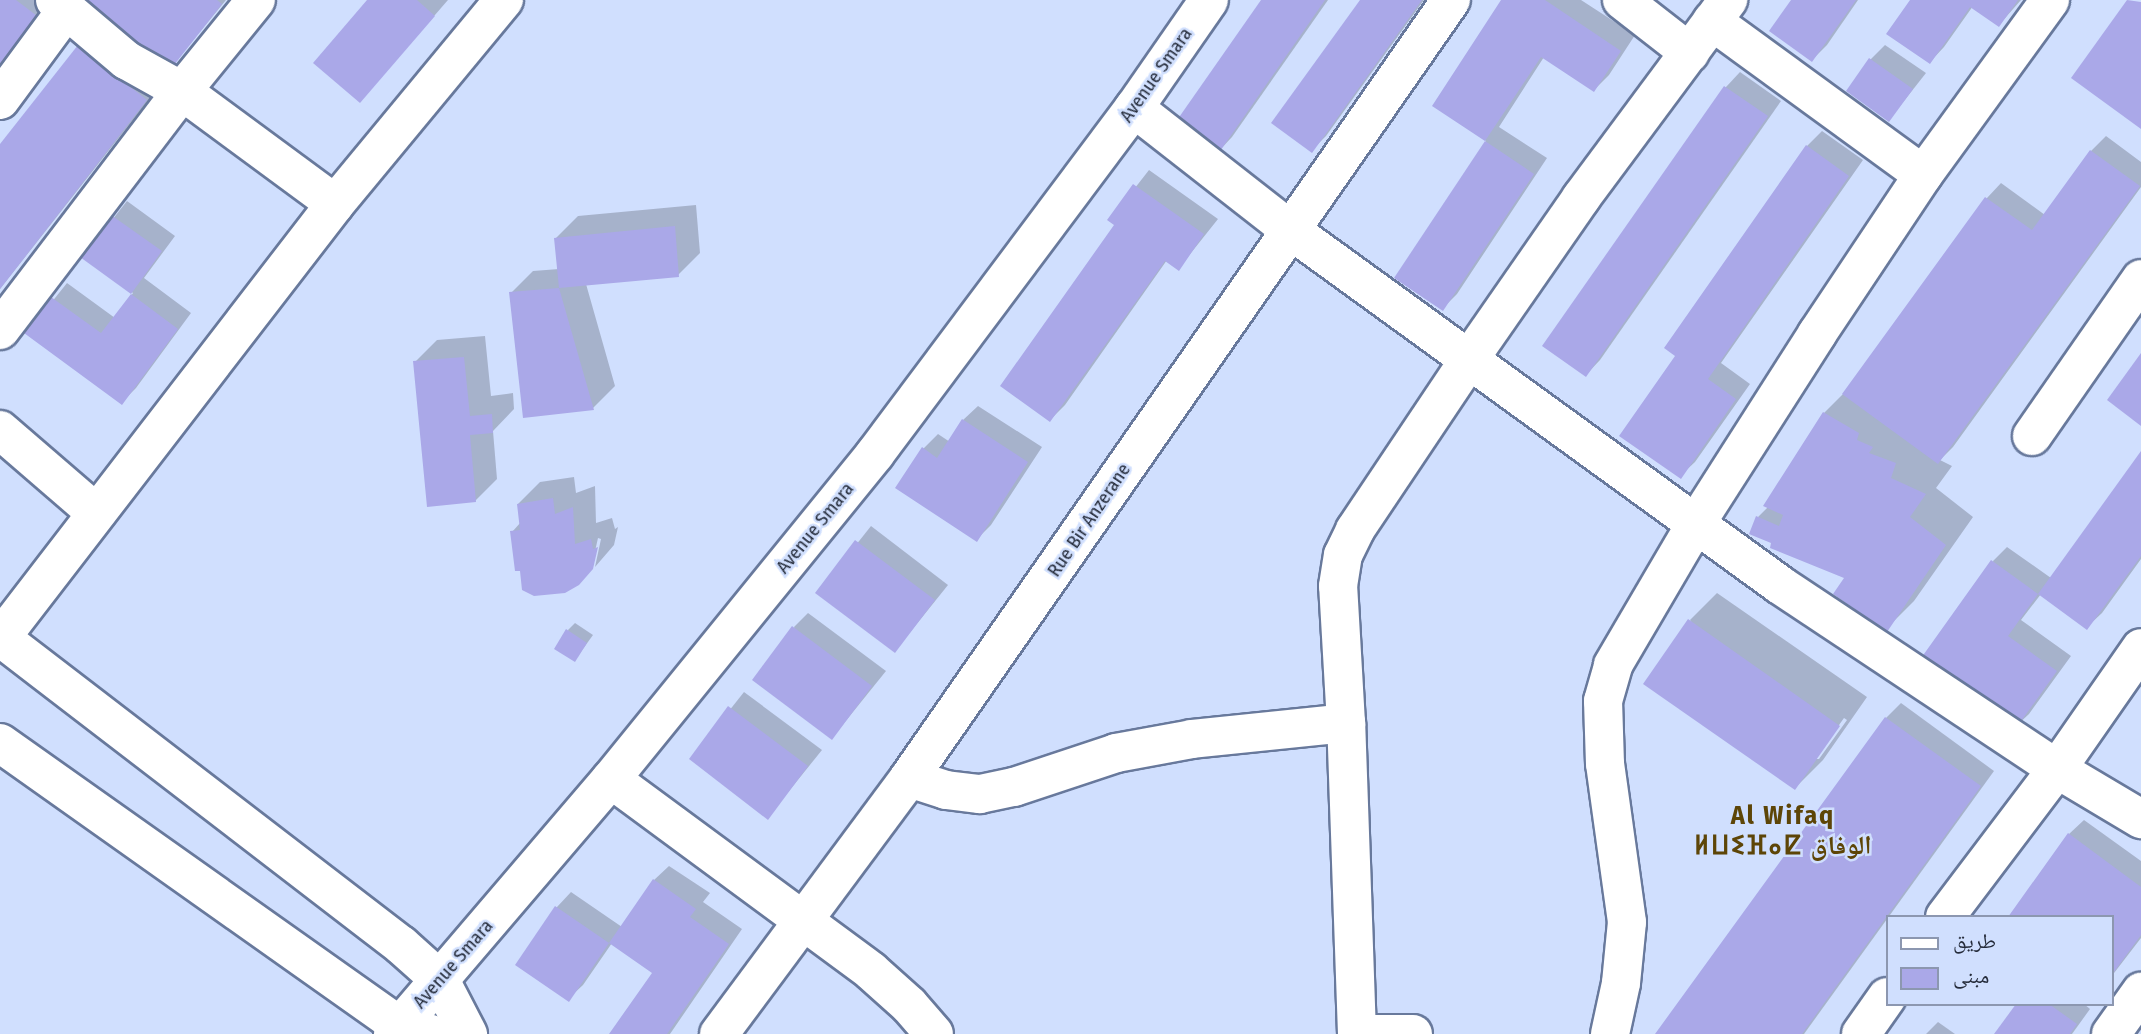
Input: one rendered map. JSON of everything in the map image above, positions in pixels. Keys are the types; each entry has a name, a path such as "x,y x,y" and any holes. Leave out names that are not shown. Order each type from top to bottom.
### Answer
{"street":[{"path":"0,330 182,91 256,0"},
{"path":"468,1034 440,980 401,945 0,638 335,204 504,0"},
{"name":"Avenue Smara","path":"407,1031 440,980 611,779 875,454 1134,107 1209,0"},
{"name":"Rue Bir Anzerane","path":"719,1034 909,778 1451,0"},
{"path":"1622,0 1690,53"},
{"path":"1610,1034 1621,983 1627,922 1605,764 1602,701 1613,665 1695,525 1923,175 2050,0"},
{"path":"0,100 61,5 126,60 182,91 335,204"},
{"path":"1357,1034 1346,723 1338,586 1343,555 1355,530 1581,198 1720,10 1923,175"},
{"path":"1134,107 1289,229 1470,358 1780,586 2057,769 2141,819"},
{"path":"2032,436 2141,279"},
{"path":"0,430 96,513"},
{"path":"1947,915 2057,769 2141,648"},
{"path":"909,778 946,790 980,794 1014,787 1116,753 1192,739 1346,723"},
{"path":"0,743 407,1031"},
{"path":"611,779 871,971 909,1005 934,1034"},
{"path":"2111,1034 2141,992"},
{"path":"1861,1034 1885,1001"},
{"path":"1365,1034 1413,1034"}],"building":[{"path":"0,0 16,0 49,25 0,87"},
{"path":"74,0 217,0 222,4 167,74"},
{"path":"367,0 417,0 435,16 360,103 313,63"},
{"path":"1261,0 1325,0 1218,154 1175,123"},
{"path":"1360,0 1422,0 1312,153 1271,123"},
{"path":"1501,0 1545,0 1621,51 1594,92 1541,57 1485,141 1432,106"},
{"path":"1791,0 1856,0 1812,62 1769,31"},
{"path":"1910,0 2018,0 1999,27 1970,7 1930,64 1886,34"},
{"path":"2127,0 2141,2 2141,129 2071,78"},
{"path":"78,45 147,100 0,289 0,144"},
{"path":"1869,58 1913,89 1889,122 1846,91"},
{"path":"1724,86 1768,116 1586,377 1542,346"},
{"path":"1485,141 1534,174 1443,311 1394,278"},
{"path":"1806,145 1849,176 1708,379 1736,399 1681,479 1619,436 1675,356 1664,348"},
{"path":"2090,150 2140,186 1938,464 1842,394 1985,197 2032,230"},
{"path":"1133,184 1204,234 1179,271 1165,261 1050,422 1000,386 1114,225 1107,220"},
{"path":"111,215 162,251 131,294 80,257"},
{"path":"675,226 679,277 559,288 554,238"},
{"path":"559,288 594,410 523,418 509,292"},
{"path":"131,294 178,329 122,405 24,333 51,297 101,333"},
{"path":"2141,353 2141,426 2107,400"},
{"path":"464,357 470,416 492,414 493,433 470,435 476,502 427,507 413,361"},
{"path":"1823,412 1859,433 1857,440 1873,447 1869,453 1896,463 1891,478 1926,494 1910,517 1946,545 1887,632 1833,594 1844,578 1770,548 1771,543 1749,534 1756,516 1779,526 1783,515 1763,506"},
{"path":"962,419 1028,462 977,542 895,488 922,447 937,458"},
{"path":"2141,451 2141,556 2087,630 2038,594"},
{"path":"553,498 555,514 573,507 575,544 591,539 593,549 598,547 593,569 579,585 565,593 534,596 522,590 520,571 515,571 510,531 520,530 517,504"},
{"path":"855,540 935,600 895,653 815,593"},
{"path":"1991,560 2038,594 2008,636 2057,671 2014,731 1919,661"},
{"path":"1688,619 1840,726 1795,790 1643,684"},
{"path":"792,626 872,686 832,740 752,680"},
{"path":"566,629 587,643 575,662 554,649"},
{"path":"728,706 808,766 768,820 689,759"},
{"path":"1885,717 1981,786 1888,915 1885,915 1885,919 1802,1034 1655,1034"},
{"path":"2068,833 2141,887 2141,935 2113,973 2113,915 2009,915"},
{"path":"653,879 696,909 690,917 729,944 667,1034 609,1034 652,973 609,943"},
{"path":"555,906 609,943 569,1002 515,965"},
{"path":"2015,1006 2052,1006 2077,1024 2070,1034 1994,1034"}],"district":[{"name":"Al Wifaq ⵍⵡⵉⴼⴰⵇ الوفاق","path":"1783,831"}]}
